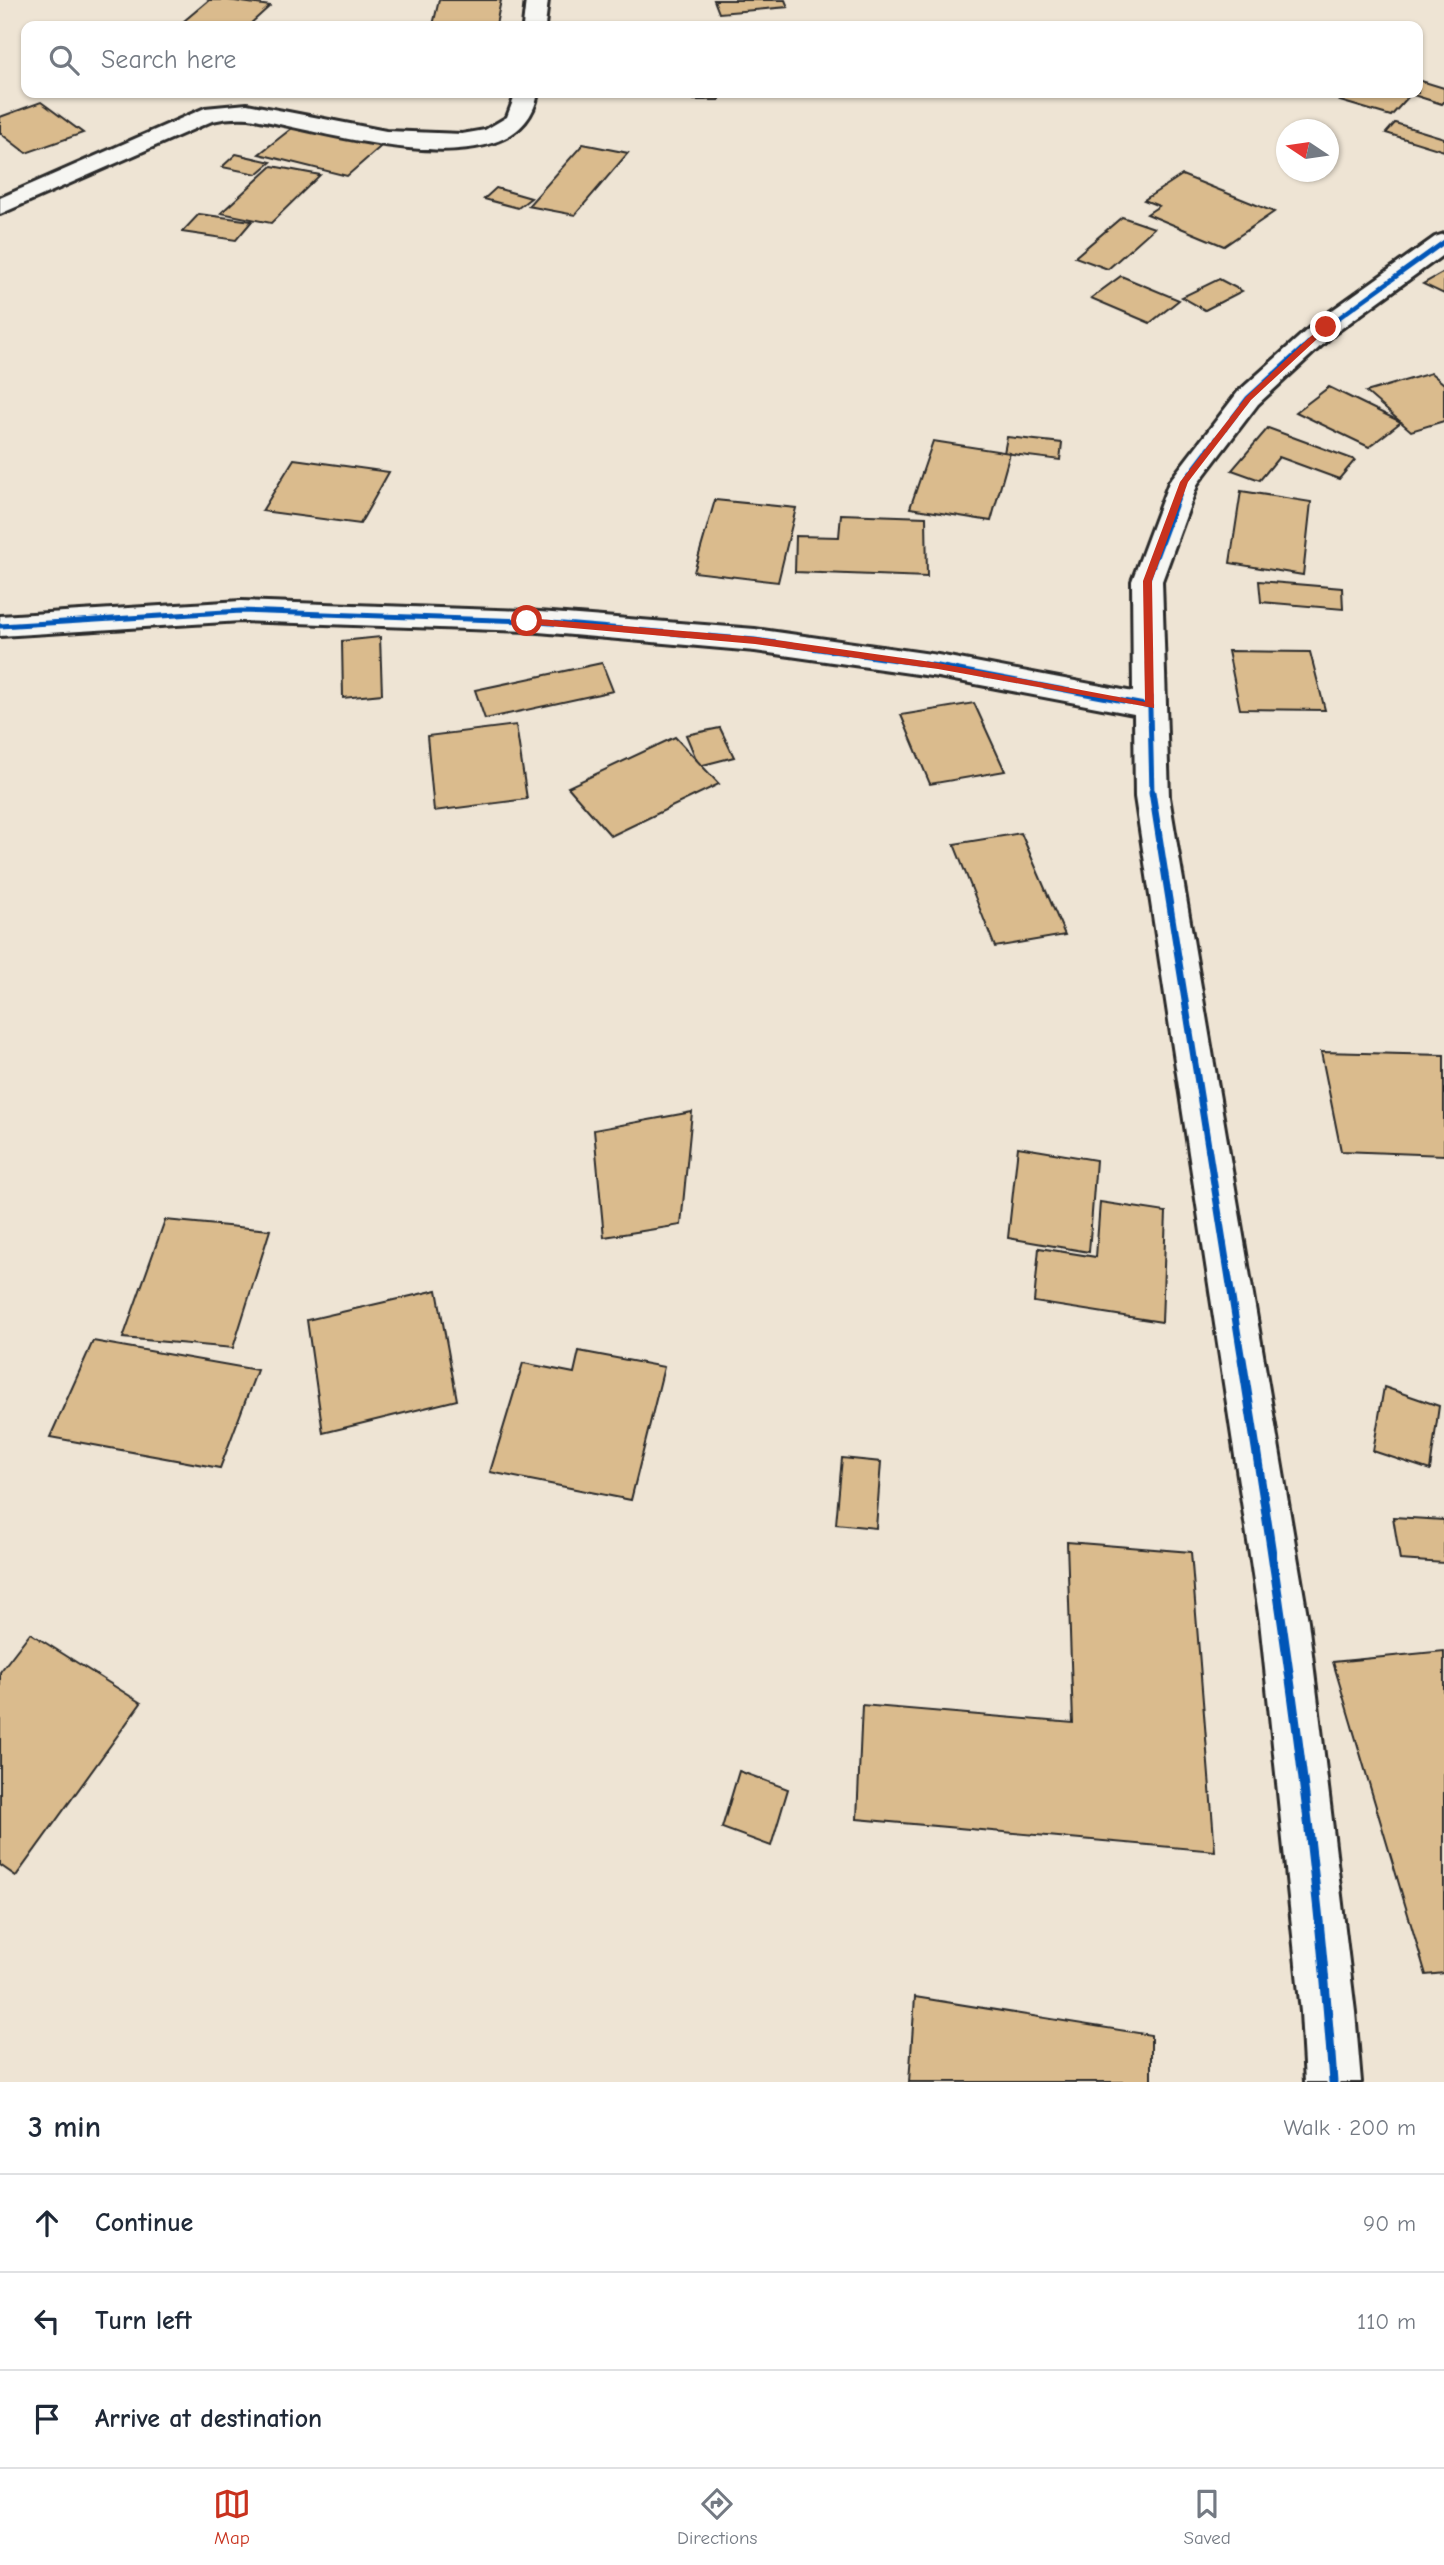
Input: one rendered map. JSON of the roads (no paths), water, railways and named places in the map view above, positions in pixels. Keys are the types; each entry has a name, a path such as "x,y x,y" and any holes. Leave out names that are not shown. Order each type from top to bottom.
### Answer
{"street":[{"path":"535,21 537,0"},
{"path":"0,207 205,115 247,111 381,138 467,142 500,134 518,121 525,98"},
{"path":"1333,2082 1328,2012 1284,1620 1152,797 1147,581 1184,482 1258,389 1326,327 1444,242"},
{"path":"0,626 241,611 527,621 781,644 938,666 1150,706"}]}
